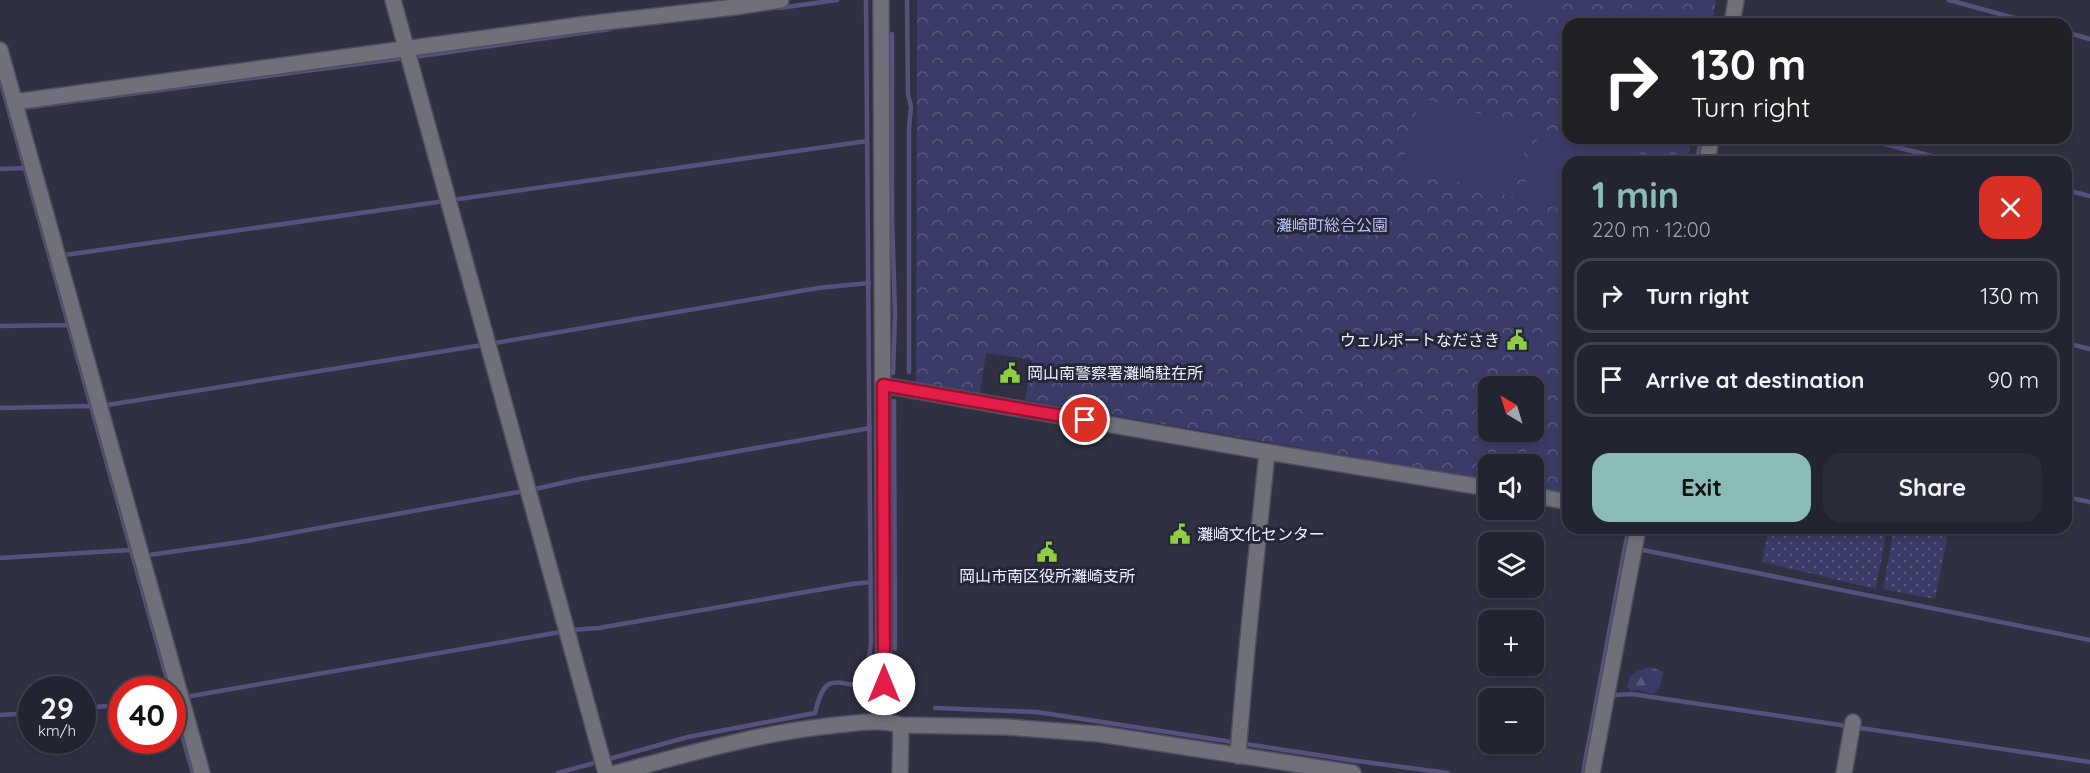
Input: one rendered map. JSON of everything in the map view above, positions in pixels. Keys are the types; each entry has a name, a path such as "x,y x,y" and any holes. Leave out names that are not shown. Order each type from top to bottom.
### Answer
{"street":[{"path":"393,0 604,764"},
{"path":"15,102 781,0"},
{"path":"881,0 884,720"},
{"path":"1733,18 1736,0"},
{"path":"0,50 202,773"},
{"path":"883,385 1478,486"},
{"path":"1238,748 1267,452"},
{"path":"1544,497 1562,501"},
{"path":"1592,773 1637,534"},
{"path":"616,773 707,748 805,728 884,720 901,725 1007,727 1238,748 1353,773"},
{"path":"900,773 901,725"},
{"path":"1844,773 1853,726"}],"green space":[{"name":"灘崎町総合公園","path":"917,0 1716,0 1713,18 1562,18 1562,144 1691,144 1688,156 1562,156 1562,493 1544,490 1544,454 1478,454 1478,478 1025,400 1032,360 986,353 980,393 916,384"},
{"path":"1519,0 1560,0 1535,20"},
{"path":"1420,98 1531,127 1512,197 1401,167"},
{"path":"1540,128 1562,134 1562,144 1601,144 1648,156 1562,156 1562,210 1521,199"},
{"path":"1768,534 1886,534 1876,589 1762,562"},
{"path":"1893,534 1948,534 1935,599 1883,589"},
{"path":"1651,667 1663,672 1660,688 1653,694 1638,690 1631,691 1627,687 1630,676"}],"waterway":[{"path":"779,8 837,0"},
{"path":"863,687 871,643 866,0"},
{"path":"907,0 908,94 911,107 909,128 909,372"},
{"path":"1949,0 2014,18"},
{"path":"414,57 610,29"},
{"path":"892,34 892,217 895,314 893,373"},
{"path":"2072,34 2090,39"},
{"path":"23,108 404,58"},
{"path":"0,79 166,676"},
{"path":"65,255 867,141"},
{"path":"1698,156 1700,144"},
{"path":"1884,144 1932,156"},
{"path":"0,169 25,168"},
{"path":"2072,192 2090,196"},
{"path":"107,405 495,343 818,288 869,283"},
{"path":"0,326 67,325"},
{"path":"2072,344 2090,349"},
{"path":"894,401 895,649"},
{"path":"0,408 90,406"},
{"path":"149,555 247,541 870,428"},
{"path":"2072,498 2090,502"},
{"path":"1583,773 1627,534"},
{"path":"0,558 130,550"},
{"path":"1643,550 2090,640"},
{"path":"191,696 572,630 599,628 871,582"},
{"path":"895,667 895,677"},
{"path":"558,773 688,737 815,713 822,692 831,683 845,683 866,688"},
{"path":"895,688 896,700"},
{"path":"1615,695 1632,694 2090,762"},
{"path":"96,707 108,706"},
{"path":"935,708 1037,712 1448,773"},
{"path":"0,715 18,714"},
{"path":"186,749 193,773"}],"place":[{"name":"ウェルポートなださき","path":"1517,340"},
{"name":"岡山南警察署灘崎駐在所","path":"1010,373"},
{"name":"灘崎文化センター","path":"1180,534"},
{"name":"岡山市南区役所灘崎支所","path":"1047,552"}],"route":[{"path":"884,684 883,385 1085,420"}]}
